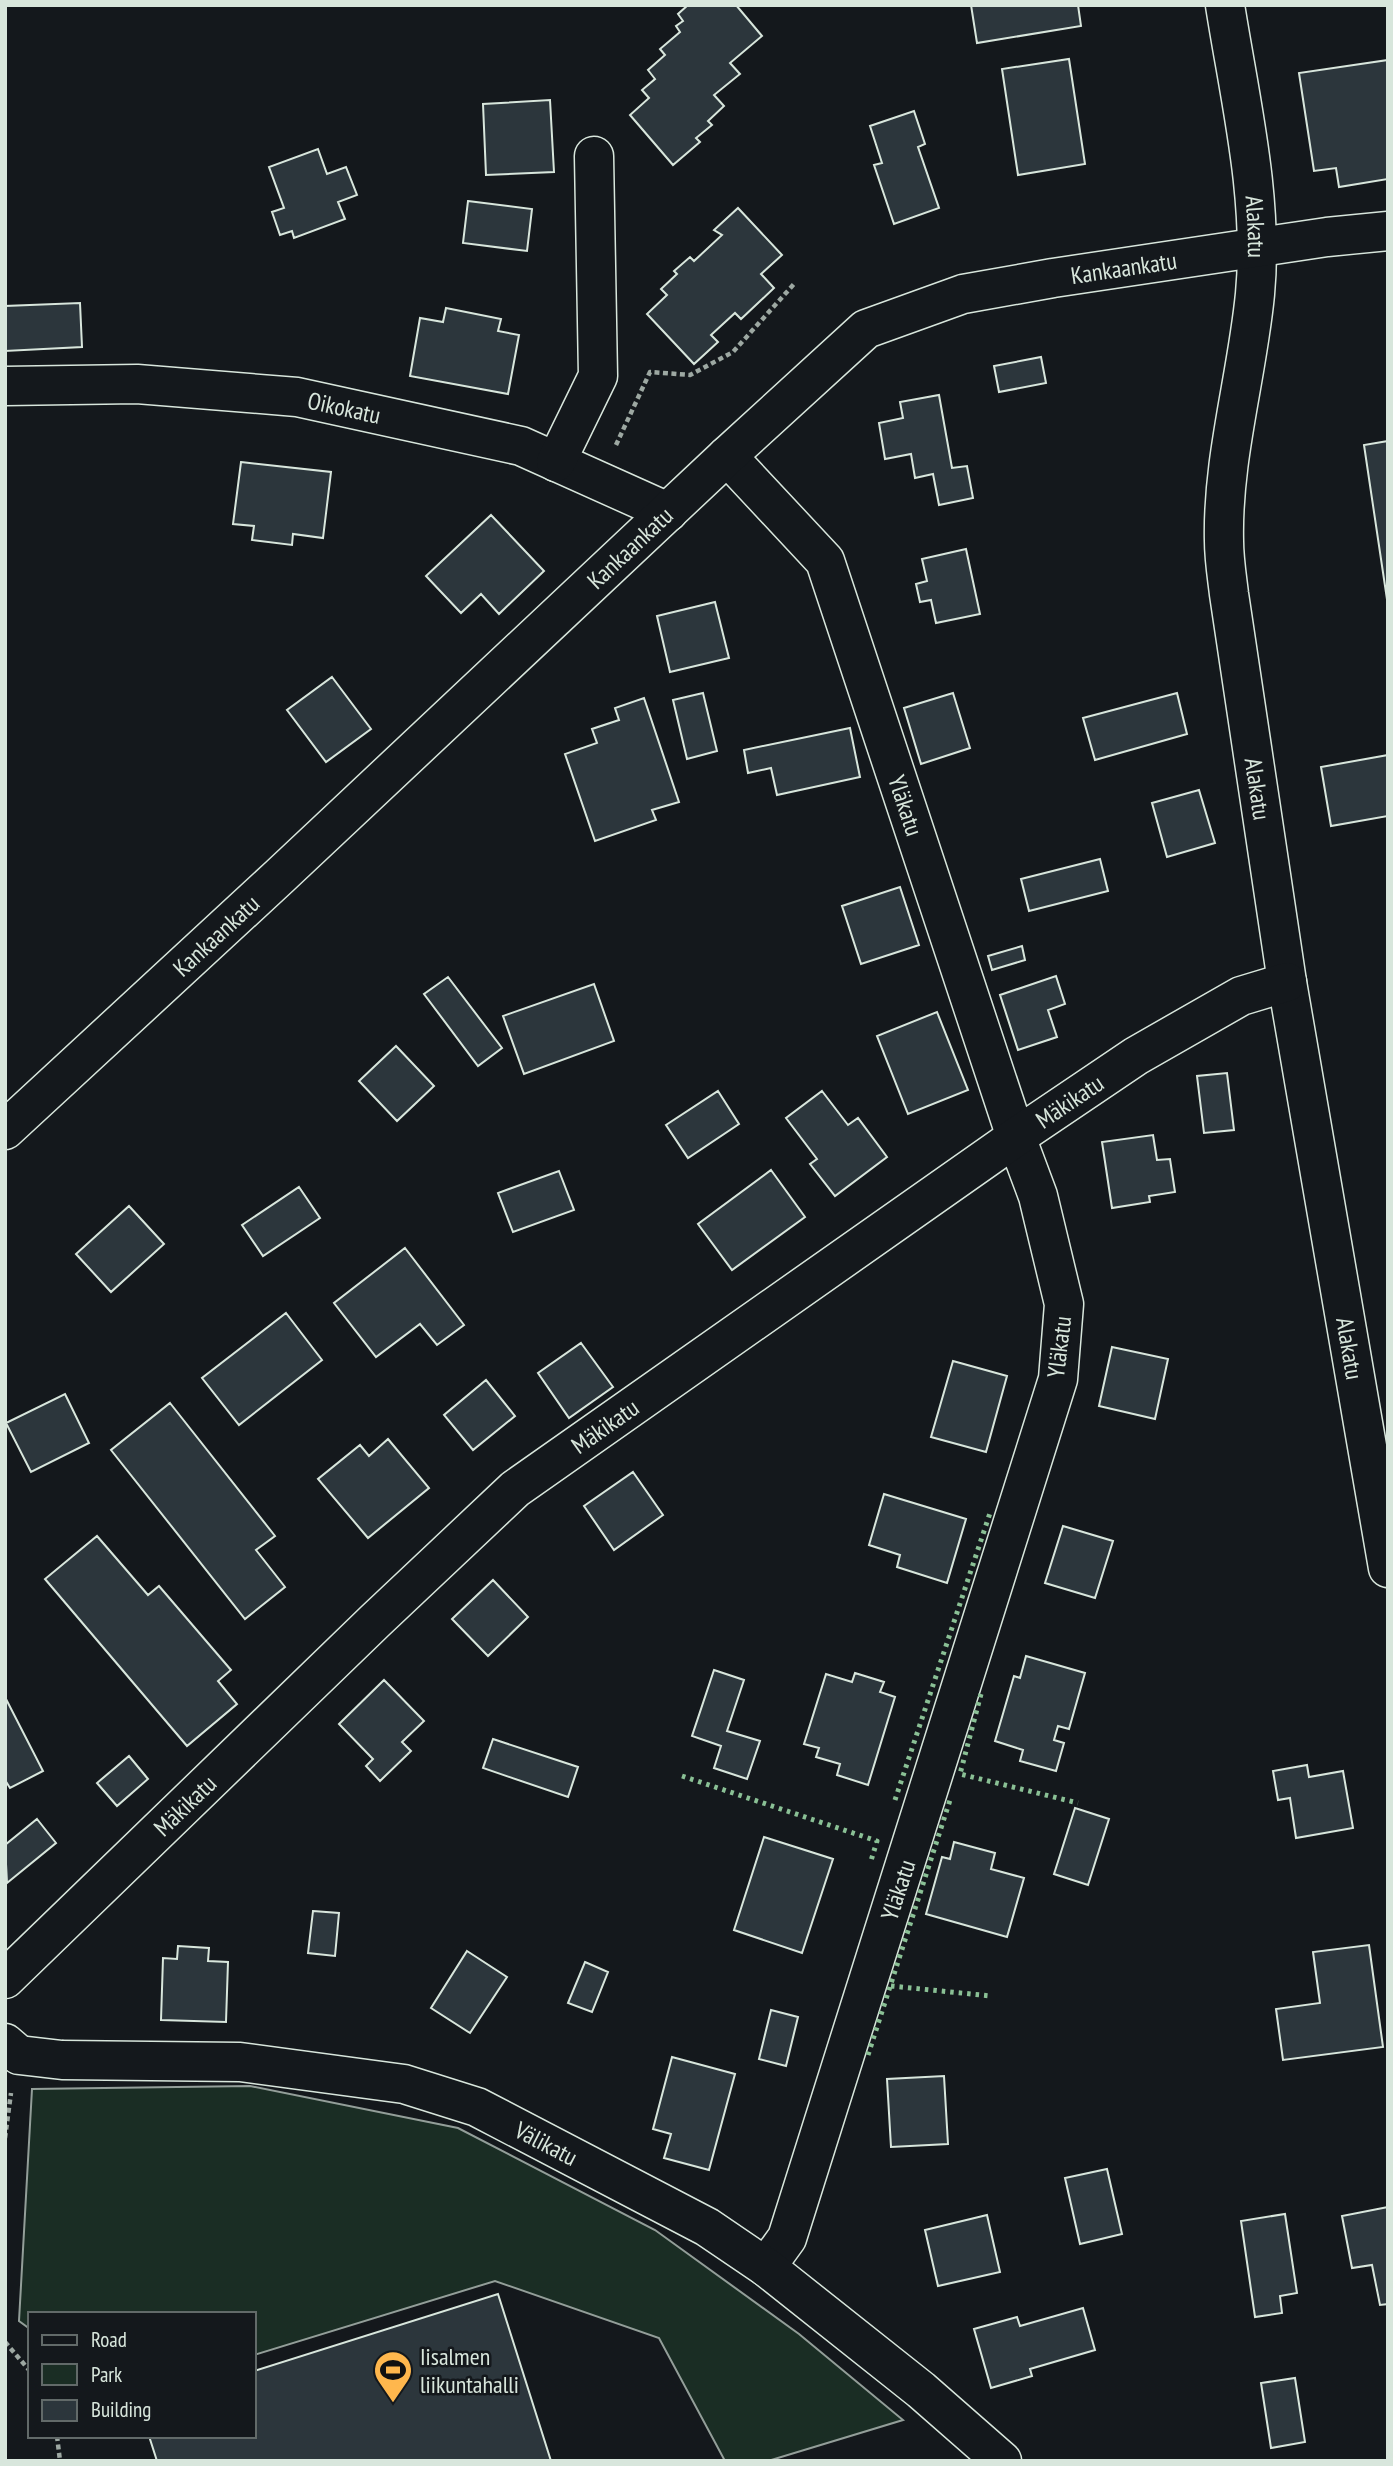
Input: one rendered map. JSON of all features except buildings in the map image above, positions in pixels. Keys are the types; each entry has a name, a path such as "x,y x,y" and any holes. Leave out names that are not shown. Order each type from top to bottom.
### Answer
{"street":[{"name":"Alakatu","path":"1225,5 1256,202 1258,248 1255,295 1229,461 1224,541 1229,594 1287,982 1388,1568"},
{"path":"556,462 598,376 594,156"},
{"name":"Kankaankatu","path":"5,1130 866,329 963,294 1327,237 1388,232"},
{"name":"Oikokatu","path":"5,386 137,384 297,397 521,446 667,512"},
{"name":"Yläkatu","path":"727,456 825,561 1016,1138 1038,1196 1064,1304 1058,1379 788,2238 765,2267"},
{"name":"Mäkikatu","path":"5,1979 515,1489 1136,1056 1241,996 1287,982"},
{"name":"Välikatu","path":"5,2043 19,2055 62,2060 240,2062 404,2084 477,2107 707,2227 765,2267 921,2390 1002,2461"}],"path":[{"path":"599,481 650,372 690,375 733,352 794,284"},
{"path":"5,2342 28,2369"},
{"path":"57,2438 60,2461"}],"green space":[{"path":"250,2086 458,2128 655,2230 799,2334 903,2420 768,2461 725,2461 659,2338 495,2281 256,2354 256,2312 28,2312 28,2328 19,2321 32,2089"}],"hedge":[{"path":"895,1800 991,1510"},
{"path":"981,1694 960,1774 1078,1803"},
{"path":"682,1776 877,1841 870,1864"},
{"path":"868,2055 951,1797"},
{"path":"891,1986 991,1996"}],"place":[{"name":"Iisalmen liikuntahalli","path":"393,2404"}]}
